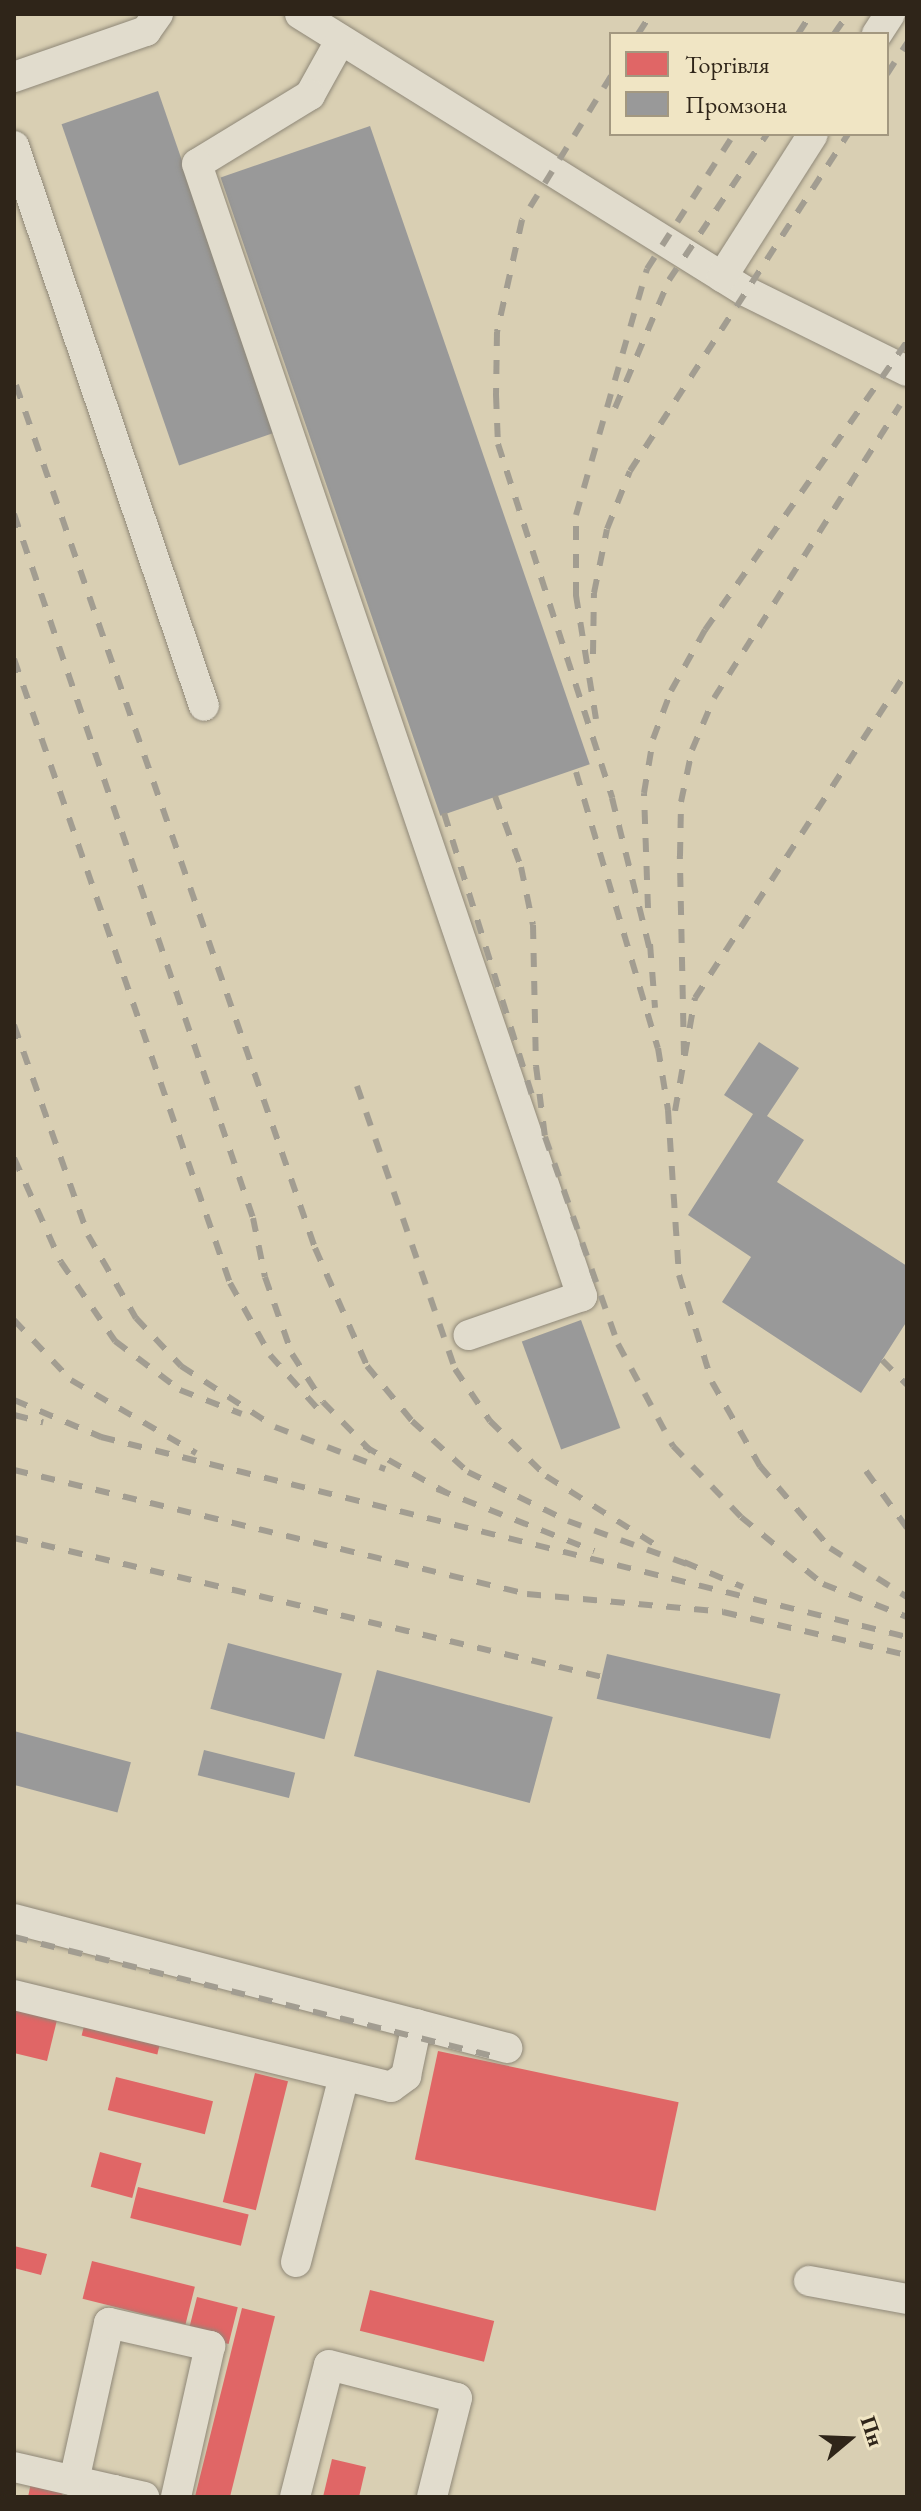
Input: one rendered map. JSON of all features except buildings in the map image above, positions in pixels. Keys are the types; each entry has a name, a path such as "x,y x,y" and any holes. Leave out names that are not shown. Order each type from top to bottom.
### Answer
{"street":[{"path":"14,77 146,31 158,14"},
{"path":"300,14 722,277 907,371"},
{"path":"878,32 890,14"},
{"path":"340,41 310,95 197,164 582,1296 469,1335"},
{"path":"722,277 812,136"},
{"path":"14,146 204,706"},
{"path":"14,1919 507,2048"},
{"path":"14,1995 391,2087 406,2076 417,2024"},
{"path":"296,2262 344,2076"},
{"path":"809,2281 907,2299"},
{"path":"74,2481 109,2323 210,2346 176,2497"},
{"path":"295,2497 329,2365 457,2398 432,2497"},
{"path":"14,2467 113,2494 144,2497"}],"railway":[{"path":"639,32 651,14"},
{"path":"799,32 811,14"},
{"path":"835,32 848,14"},
{"path":"889,71 907,43"},
{"path":"609,79 522,220 497,332 498,444 612,798 651,954"},
{"path":"596,719 576,596 576,515 647,269 733,136"},
{"path":"615,408 669,280 766,136"},
{"path":"593,654 594,593 607,529 630,471 847,136"},
{"path":"648,908 644,793 653,739 671,691 705,630 907,342"},
{"path":"16,385 315,1248 367,1366 412,1421 468,1472 568,1521 692,1566"},
{"path":"684,1055 681,802 692,750 714,698 900,405"},
{"path":"14,514 253,1218 265,1277 292,1354 323,1402 371,1451"},
{"path":"14,659 230,1283 270,1355 325,1417"},
{"path":"675,1111 695,998 907,672"},
{"path":"576,772 658,1048 668,1110 679,1275 712,1382 760,1466 830,1548 907,1597"},
{"path":"495,796 521,867 533,925 536,1066 545,1137 618,1344 673,1446 741,1517 823,1584 907,1617"},
{"path":"444,813 532,1095"},
{"path":"650,944 655,1008"},
{"path":"14,1025 88,1235 136,1318 181,1366 275,1427 385,1469"},
{"path":"357,1086 455,1369 490,1421 546,1476 657,1546"},
{"path":"14,1158 61,1262 115,1341 180,1390 242,1414"},
{"path":"14,1320 71,1380 196,1453"},
{"path":"882,1360 907,1385"},
{"path":"14,1400 101,1437 907,1637"},
{"path":"14,1415 43,1422"},
{"path":"364,1446 447,1493"},
{"path":"14,1470 527,1594 723,1612 907,1655"},
{"path":"866,1471 907,1528"},
{"path":"437,1489 594,1551"},
{"path":"14,1538 602,1677"},
{"path":"684,1562 743,1587"},
{"path":"14,1937 500,2058"}]}
